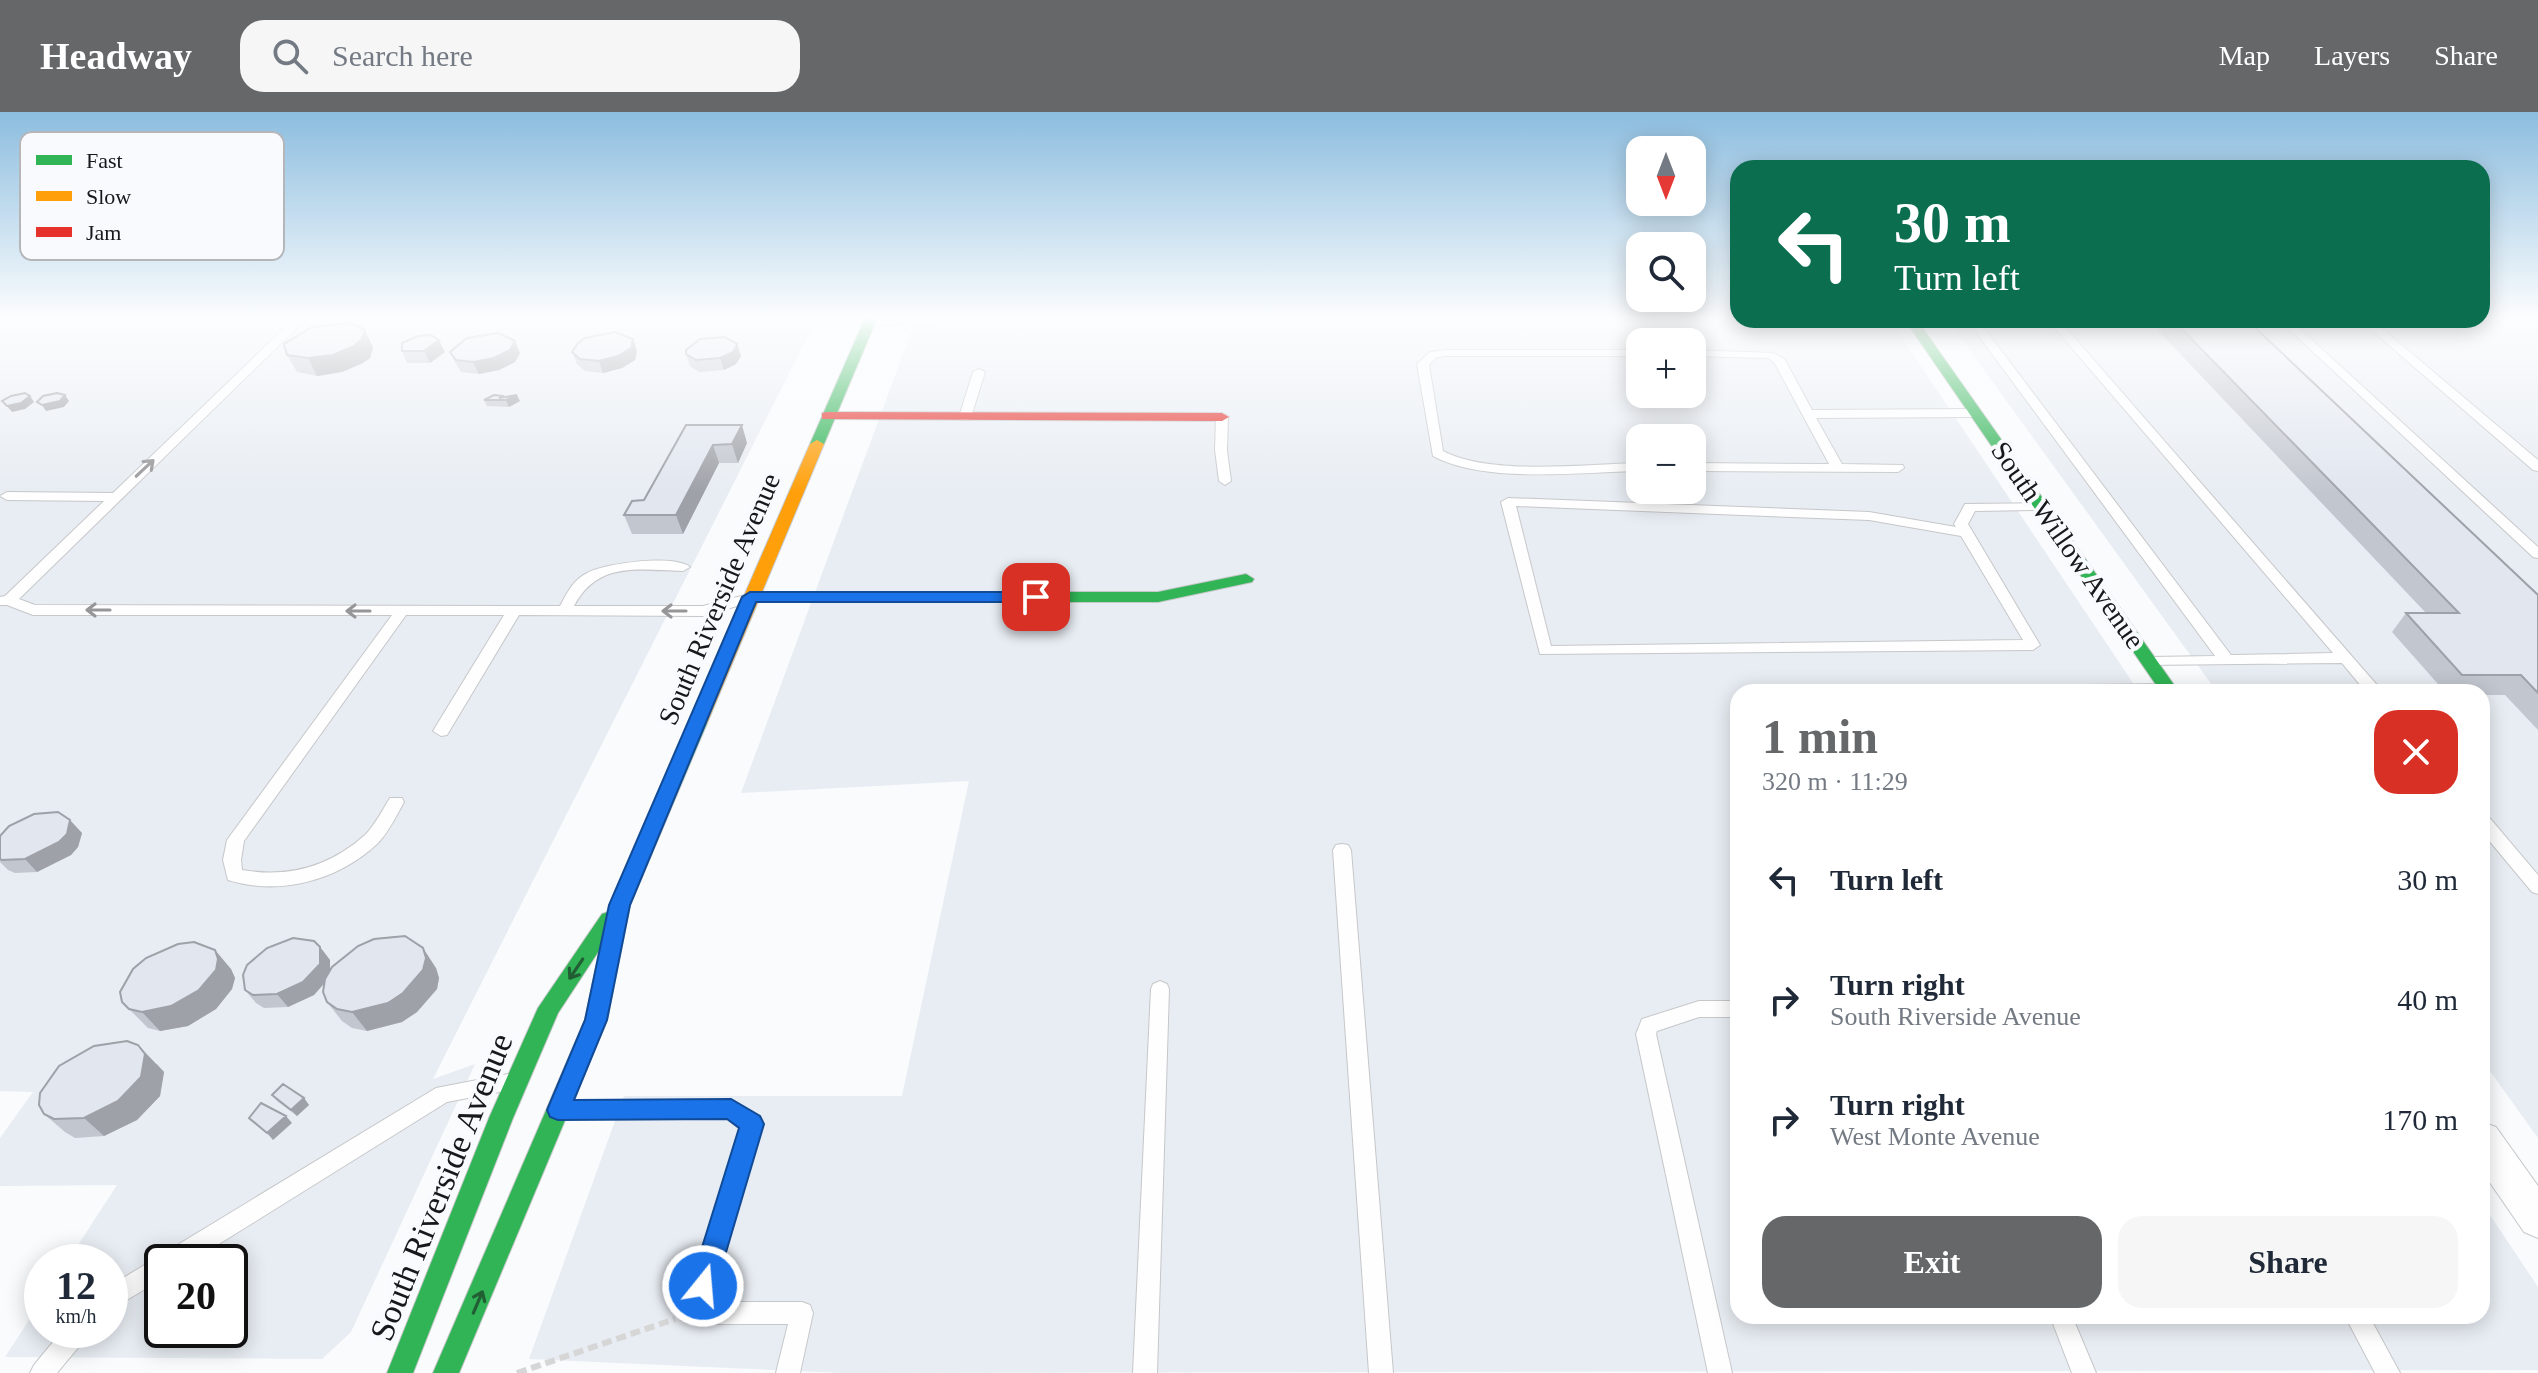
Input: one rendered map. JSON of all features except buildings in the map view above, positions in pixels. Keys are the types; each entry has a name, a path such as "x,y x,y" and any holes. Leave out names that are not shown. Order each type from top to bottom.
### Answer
{"main road":[{"name":"South Riverside Avenue","path":"446,1373 596,1020 620,905 846,375"},
{"name":"South Willow Avenue","path":"1949,375 2165,684"},
{"path":"827,416 1222,417"},
{"path":"750,597 1158,597 1246,579"},
{"name":"South Riverside Avenue","path":"400,1373 549,1008 620,905"}],"street":[{"path":"2490,1150 2538,1219"}],"lane":[{"path":"242,375 4,601 33,610 703,611 750,597"},
{"path":"965,417 978,375"},
{"path":"1425,375 1437,453 1445,460 1479,467 1626,467"},
{"path":"1787,375 1837,467"},
{"path":"2013,375 2227,661"},
{"path":"2101,375 2368,684"},
{"path":"2344,375 2538,554"},
{"path":"2430,375 2538,467"},
{"path":"1808,414 1976,413"},
{"path":"1222,417 1221,450 1225,481"},
{"path":"1706,467 1898,468"},
{"path":"7,496 114,497"},
{"path":"1967,533 1869,516 1508,502 1545,651 2033,645 1967,533 1961,524 1970,507 2040,506"},
{"path":"564,611 580,584 601,571 683,567"},
{"path":"396,802 373,838 340,861 303,878 263,880 234,875 232,860 236,840 402,611"},
{"path":"441,731 514,611"},
{"path":"2150,662 2347,658"},
{"path":"2490,830 2538,887"},
{"path":"1342,850 1381,1373"},
{"path":"1145,1373 1160,989"},
{"path":"1720,1373 1646,1034 1649,1025 1699,1009 1730,1009"},
{"path":"199,1244 443,1094 517,1081"},
{"path":"558,1110 731,1109 752,1124 695,1313 802,1313 788,1373"},
{"path":"2064,1324 2084,1373"},
{"path":"2360,1324 2388,1373"},
{"path":"42,1373 63,1348"}],"path":[{"path":"517,1373 695,1313"}],"shaded area":[{"path":"0,375 788,375 433,1079 475,1064 351,1332 322,1359 5,1357 24,1328 24,1348 128,1348 128,1244 79,1244 117,1185 0,1186 0,1138 33,1092 0,1091"},
{"path":"895,375 1626,375 1626,408 1706,408 1706,375 1927,375 2134,684 1730,684 1730,1324 2490,1324 2490,1215 2538,1287 2538,1370 843,1373 529,1359 624,1096 902,1096 969,781 741,793"},
{"path":"1988,375 2538,375 2538,1138 2490,1071 2490,684 2211,684"}],"traffic: fast":[{"path":"817,444 847,375"},
{"path":"1949,375 2164,684"},
{"path":"750,597 1158,597 1246,579"},
{"path":"446,1373 596,1020 620,905 698,723"},
{"path":"400,1373 501,1118 549,1008 609,920"}],"traffic: slow":[{"path":"698,723 817,444"}],"traffic: jam":[{"path":"827,416 1222,417"}],"route":[{"path":"703,1286 752,1124 731,1109 558,1110 596,1020 620,905 750,597 1036,597"}]}
